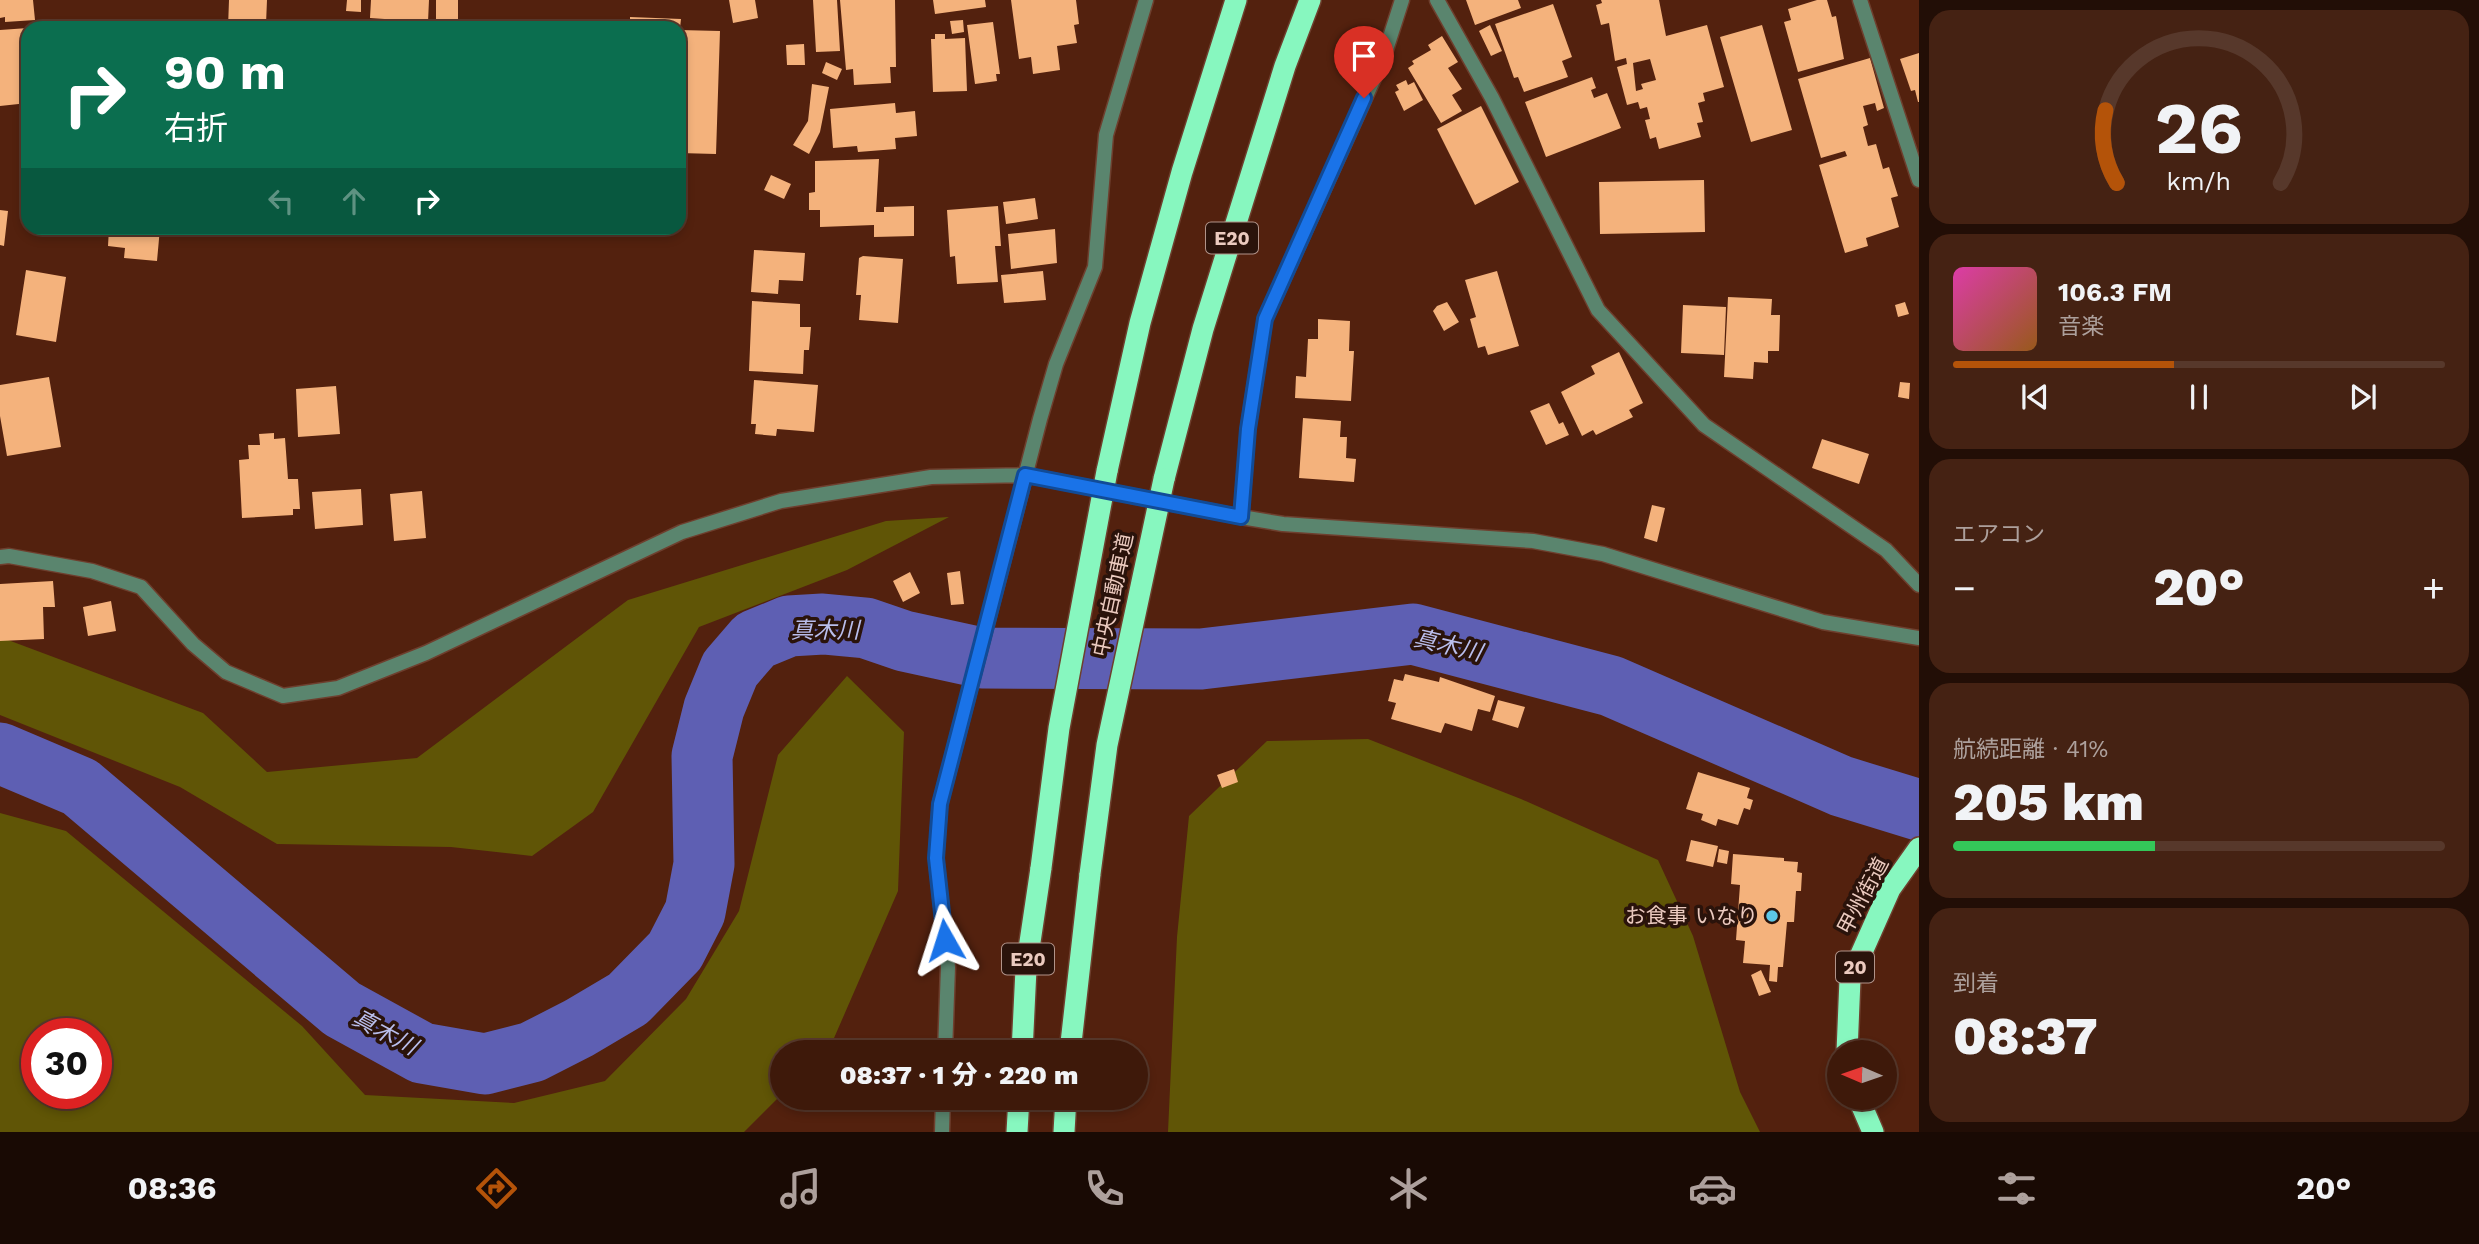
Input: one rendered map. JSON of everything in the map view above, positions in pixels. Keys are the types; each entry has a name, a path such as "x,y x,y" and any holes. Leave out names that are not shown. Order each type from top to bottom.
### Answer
{"highway":[{"name":"中央自動車道","path":"1023,1040 1026,969 1059,728 1107,471 1140,323 1182,172 1236,0"},
{"name":"中央自動車道","path":"1071,1040 1107,745 1164,480 1203,329 1284,66 1310,0"},
{"name":"甲州街道","path":"1847,1040 1850,979 1890,889 1919,848"},
{"path":"1017,1132 1018,1110"},
{"path":"1064,1132 1065,1110"},
{"path":"1864,1110 1873,1132"}],"street":[{"path":"945,1040 948,967 936,858 940,804 1056,364 1095,267 1106,135 1146,0"},
{"path":"1241,517 1248,429 1265,319 1384,56 1402,0"},
{"path":"1437,0 1492,98 1598,310 1704,425 1886,551 1919,585"},
{"path":"1860,0 1919,180"},
{"path":"0,557 9,555 92,571 141,587 193,643 226,672 283,696 338,688 426,653 682,532 780,501 931,477 1025,475 1283,524 1533,541 1602,554 1823,622 1919,638"},
{"path":"942,1132 943,1110"}],"shaded area":[{"path":"949,517 847,570 699,627 593,812 532,856 451,847 277,844 180,787 0,715 0,637 203,713 267,772 417,758 628,600 886,521"},
{"path":"847,676 904,732 898,891 833,1040 770,1040 770,1106 744,1132 0,1132 0,813 66,831 302,1026 365,1095 514,1103 605,1081 686,999 739,911 778,755"},
{"path":"1368,739 1521,799 1658,860 1693,936 1740,1092 1760,1132 1168,1132 1177,937 1189,816 1267,741"}],"building":[{"path":"0,0 33,0 35,20 5,22 5,17 0,18"},
{"path":"229,0 267,0 266,21 228,21"},
{"path":"347,0 361,0 361,12 346,11"},
{"path":"371,0 429,0 428,21 370,18"},
{"path":"436,0 458,0 458,21 436,21"},
{"path":"729,0 755,0 758,18 733,23"},
{"path":"813,0 837,0 840,51 816,52"},
{"path":"840,0 895,0 896,67 890,67 891,83 854,85 853,69 846,70"},
{"path":"933,0 985,0 986,7 935,14"},
{"path":"1011,0 1076,0 1079,24 1074,25 1077,43 1057,46 1060,70 1033,74 1031,57 1019,59"},
{"path":"1466,0 1518,0 1521,8 1475,25"},
{"path":"1601,0 1659,0 1666,36 1707,25 1724,87 1703,93 1705,101 1698,103 1703,122 1697,123 1701,137 1659,149 1656,137 1650,139 1645,120 1650,119 1647,107 1640,109 1638,102 1627,105 1617,67 1627,64 1626,58 1615,61 1609,23 1601,25 1596,5 1602,3","holes":["1650,59 1656,80 1641,84 1643,89 1636,91 1633,63"]},
{"path":"1817,0 1827,0 1832,17 1836,16 1844,59 1798,72 1784,22 1791,20 1788,9"},
{"path":"1553,4 1572,57 1562,61 1568,77 1524,92 1518,77 1514,78 1495,24"},
{"path":"630,17 681,19 681,21 630,21"},
{"path":"963,20 964,32 952,34 950,21"},
{"path":"993,22 1000,74 996,74 997,81 975,84 967,25"},
{"path":"1490,25 1502,51 1491,56 1479,31"},
{"path":"1762,25 1792,130 1751,142 1720,37"},
{"path":"21,28 21,104 0,106 0,30"},
{"path":"686,30 720,31 716,154 686,153"},
{"path":"935,34 945,34 945,39 965,38 967,91 933,92 931,39 935,39"},
{"path":"1442,36 1458,62 1448,68 1462,89 1452,95 1462,111 1441,123 1408,68 1414,64 1412,61 1431,50 1428,45"},
{"path":"804,44 805,65 787,65 786,45"},
{"path":"1919,53 1918,102 1915,90 1911,91 1900,59"},
{"path":"1870,58 1884,108 1877,111 1875,103 1863,106 1868,125 1863,127 1868,146 1876,144 1883,169 1889,167 1898,196 1891,198 1899,227 1866,238 1868,246 1845,253 1819,165 1847,156 1845,151 1821,158 1798,79"},
{"path":"826,62 842,69 837,80 822,73"},
{"path":"1592,77 1596,88 1591,90 1594,98 1607,93 1621,128 1546,157 1525,102"},
{"path":"1406,80 1408,85 1414,82 1423,100 1404,111 1395,92 1399,90 1396,85"},
{"path":"812,84 829,87 820,132 809,154 793,145 808,121"},
{"path":"895,103 896,113 915,111 917,136 895,138 896,149 858,152 857,146 833,148 830,109"},
{"path":"1481,106 1519,182 1475,205 1437,129"},
{"path":"879,159 876,212 884,212 884,207 914,206 914,236 874,237 874,225 820,227 820,210 809,210 809,193 815,192 815,161"},
{"path":"771,175 791,184 784,199 764,190"},
{"path":"1704,180 1705,232 1600,234 1599,182"},
{"path":"1035,198 1038,219 1006,224 1003,202"},
{"path":"998,206 1001,246 995,246 998,282 957,284 955,256 950,257 947,210"},
{"path":"0,210 8,211 4,246 0,245"},
{"path":"1055,229 1057,263 1011,269 1008,234"},
{"path":"109,235 159,235 157,261 124,258 125,248 108,246"},
{"path":"754,250 805,253 803,281 779,280 778,294 751,292"},
{"path":"859,258 903,259 898,323 859,320 861,295 856,295"},
{"path":"26,270 66,277 56,342 16,335"},
{"path":"1043,271 1046,300 1004,303 1001,275"},
{"path":"1497,271 1519,346 1488,355 1485,346 1478,348 1470,319 1476,317 1465,280"},
{"path":"1728,297 1772,299 1771,315 1780,315 1779,351 1768,351 1768,363 1754,362 1753,379 1724,377"},
{"path":"752,301 800,304 800,327 811,327 809,350 804,350 803,374 749,371"},
{"path":"1447,302 1459,322 1444,331 1433,311"},
{"path":"1905,302 1909,314 1898,317 1895,305"},
{"path":"1683,305 1726,307 1724,355 1681,353"},
{"path":"1318,319 1350,321 1349,351 1354,351 1351,401 1295,398 1296,376 1306,377 1308,339 1318,339"},
{"path":"1619,352 1643,403 1629,410 1633,417 1596,435 1593,430 1582,436 1561,392 1595,374 1591,366"},
{"path":"49,377 61,447 7,456 0,416 0,385"},
{"path":"754,380 818,385 814,432 777,429 776,436 755,434 756,424 751,424"},
{"path":"1900,382 1910,383 1909,399 1898,397"},
{"path":"336,386 340,434 298,437 296,389"},
{"path":"1549,403 1559,424 1563,422 1569,435 1546,445 1530,411"},
{"path":"1303,418 1341,421 1340,437 1347,437 1346,458 1356,459 1354,482 1299,478"},
{"path":"274,433 274,439 285,438 288,479 298,479 300,509 293,509 293,515 242,518 239,460 249,459 248,445 260,445 259,434"},
{"path":"1822,439 1869,454 1859,484 1812,468"},
{"path":"361,489 363,525 315,529 312,492"},
{"path":"422,491 426,538 394,541 390,494"},
{"path":"1652,505 1665,508 1657,542 1644,538"},
{"path":"960,571 964,604 951,605 947,573"},
{"path":"910,572 920,593 903,602 893,581"},
{"path":"53,581 55,607 43,607 44,639 0,641 0,584"},
{"path":"111,601 116,631 88,636 83,607"},
{"path":"1405,674 1439,682 1440,677 1495,696 1490,712 1478,709 1472,731 1445,723 1441,733 1391,719 1396,703 1388,701 1394,679 1403,681"},
{"path":"1498,700 1525,707 1518,728 1492,720"},
{"path":"1234,769 1238,782 1222,788 1217,775"},
{"path":"1698,772 1750,788 1747,798 1753,800 1750,810 1744,808 1738,825 1718,819 1716,826 1701,820 1703,814 1686,809"},
{"path":"1691,840 1718,846 1713,867 1686,861"},
{"path":"1719,849 1729,851 1727,864 1717,862"},
{"path":"1733,854 1784,858 1784,861 1798,862 1797,872 1802,873 1801,891 1796,891 1794,922 1787,922 1783,967 1778,967 1777,982 1769,981 1770,965 1743,963 1745,941 1736,940 1740,885 1731,884"},
{"path":"1761,970 1771,992 1759,996 1751,975"}],"waterway":[{"name":"真木川","path":"0,753 80,787 342,1009 422,1053 485,1064 532,1052 628,999 675,951 695,912 704,864 702,756 714,708 730,669 755,640 789,626 823,624 866,628 904,641 982,658 1201,659 1413,634 1611,686 1841,786 1919,810"}],"place":[{"name":"お食事 いなり","path":"1772,916"}],"route":[{"path":"945,940 936,858 940,804 1025,475 1241,517 1248,429 1265,319 1364,98"}]}
